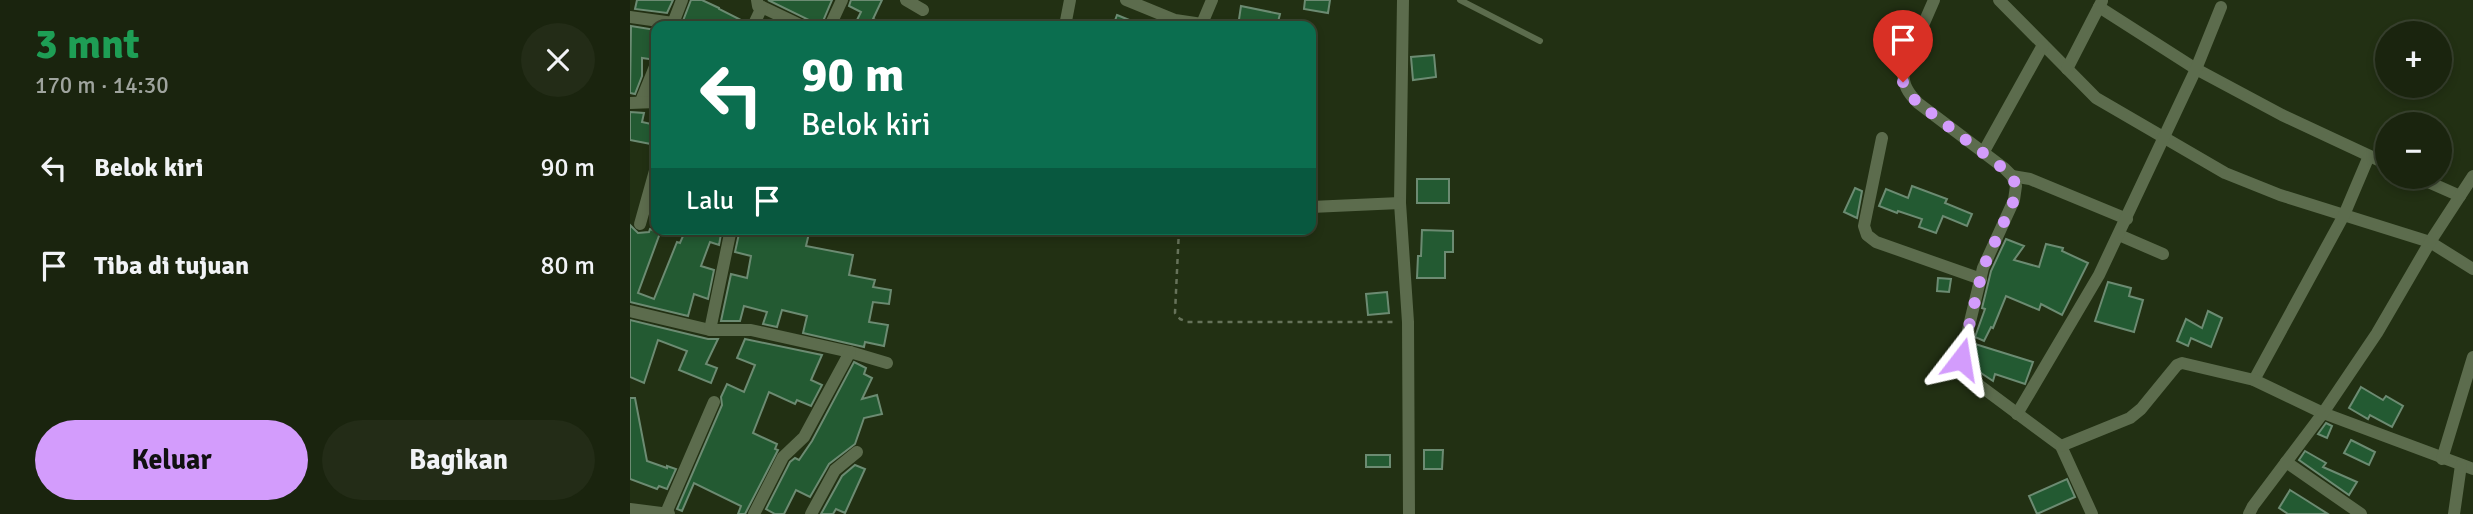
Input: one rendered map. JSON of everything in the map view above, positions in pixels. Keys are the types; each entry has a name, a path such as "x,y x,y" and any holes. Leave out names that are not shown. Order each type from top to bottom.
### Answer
{"street":[{"path":"674,21 682,0"},
{"path":"832,21 842,0"},
{"path":"906,0 923,10"},
{"path":"1066,21 1070,0"},
{"path":"1126,0 1180,21"},
{"path":"1204,21 1212,0"},
{"path":"1403,0 1400,203 1408,322 1409,514"},
{"path":"1934,0 1903,71 1903,82 1908,93 2012,176 2030,179 2127,219"},
{"path":"1999,0 2096,98 2163,138 2225,173 2280,195 2430,243 2473,269"},
{"path":"2067,69 2101,3 2196,69 2283,115 2375,159"},
{"path":"755,21 760,4 792,21"},
{"path":"2017,414 2099,275 2196,69 2221,7"},
{"path":"630,17 652,21"},
{"path":"1983,153 2043,44"},
{"path":"636,102 651,74"},
{"path":"1882,138 1864,226 1867,235 1876,242 1981,278"},
{"path":"2254,380 2344,215 2369,156"},
{"path":"2012,176 2016,186 2014,200 1983,268 1961,359 1979,385 2061,446 2092,514"},
{"path":"2249,514 2323,413 2377,333 2473,176"},
{"path":"640,224 651,185"},
{"path":"2444,189 2460,196"},
{"path":"1316,207 1400,203"},
{"path":"710,330 730,235"},
{"path":"2119,235 2163,254"},
{"path":"630,311 710,330 751,330 887,363"},
{"path":"754,514 783,457 804,437 850,352"},
{"path":"2442,459 2473,357"},
{"path":"2061,446 2130,418 2141,409 2177,365 2182,363 2254,380 2323,413 2467,467 2454,514"},
{"path":"630,509 668,514 714,402"},
{"path":"811,514 835,470 857,452"},
{"path":"2286,462 2361,514"}],"lane":[{"path":"1460,0 1539,41"}],"path":[{"path":"1179,235 1175,313 1187,322 1408,322"}],"building":[{"path":"637,0 673,0 667,13 635,9"},
{"path":"691,0 702,0 743,21 683,21"},
{"path":"768,0 832,0 823,21 811,21"},
{"path":"851,0 882,0 873,19 878,21 856,21 861,12 849,6"},
{"path":"1305,0 1330,0 1328,13 1304,9"},
{"path":"1241,6 1280,14 1278,21 1239,21"},
{"path":"1117,15 1132,21 1115,21"},
{"path":"631,26 651,29 651,58 642,58 642,76 635,94 630,93"},
{"path":"1434,55 1436,77 1413,80 1411,57"},
{"path":"630,112 644,113 642,122 651,124 651,144 630,140"},
{"path":"1417,179 1449,179 1449,203 1417,203"},
{"path":"1912,186 1947,199 1945,203 1972,214 1967,226 1943,216 1936,233 1919,227 1922,219 1879,206 1886,189 1908,198"},
{"path":"1855,188 1862,191 1857,218 1844,212"},
{"path":"630,225 638,233 649,232 650,229 651,235 659,235 638,293 654,299 677,242 680,243 683,235 721,235 719,245 710,242 701,266 714,270 708,299 694,294 688,316 630,302"},
{"path":"1422,230 1453,231 1453,252 1445,252 1445,278 1417,278"},
{"path":"739,235 809,235 806,246 853,255 849,275 875,280 873,287 891,290 889,304 873,302 869,322 888,325 884,346 865,342 864,347 803,333 807,316 782,310 777,327 763,324 767,312 744,306 740,321 721,321 731,274 747,278 751,256 735,252"},
{"path":"2006,239 2024,246 2014,260 2039,267 2046,244 2063,248 2062,251 2088,263 2062,315 2041,304 2039,310 2006,296 1993,328 1991,327 1984,341 1975,337 1985,309 1982,308 1991,271"},
{"path":"1938,278 1951,279 1949,292 1937,291"},
{"path":"2108,282 2131,288 2129,296 2143,300 2134,332 2095,321"},
{"path":"1387,292 1389,313 1368,315 1366,294"},
{"path":"2208,311 2222,318 2211,347 2191,338 2188,346 2177,341 2186,319 2202,328"},
{"path":"630,320 708,339 718,339 706,364 717,368 711,383 679,370 687,351 658,340 644,383 630,377"},
{"path":"745,339 822,355 811,380 822,385 811,406 797,400 795,404 769,392 753,433 777,444 775,449 778,450 745,514 738,514 741,506 694,483 682,511 677,509 722,405 721,397 727,384 744,392 755,365 737,358"},
{"path":"1975,344 2033,362 2025,384 1995,374 1993,381 1981,373 1971,357"},
{"path":"854,362 866,368 864,374 872,378 862,399 877,395 882,414 864,418 855,444 829,464 810,497 796,490 784,514 775,514 766,509 790,462 795,458 799,460 812,441"},
{"path":"2361,387 2383,400 2386,396 2403,406 2392,427 2370,415 2368,419 2349,408"},
{"path":"630,398 635,398 647,461 676,469 667,489 659,486 657,489 630,479"},
{"path":"2326,423 2332,426 2327,438 2318,434"},
{"path":"2351,440 2375,452 2369,465 2344,453"},
{"path":"1424,450 1443,450 1442,469 1424,469"},
{"path":"2305,451 2326,463 2323,467 2357,482 2349,495 2299,460"},
{"path":"1366,455 1390,455 1390,467 1366,467"},
{"path":"855,465 865,469 845,513 836,509 833,514 821,514 842,476"},
{"path":"2067,479 2075,497 2037,514 2029,496"},
{"path":"2290,490 2328,514 2288,514 2279,508"}],"route":[{"path":"1903,82 1908,93 1918,103 2004,169 2012,176 2016,186 2014,200 1983,268 1961,359"}]}
